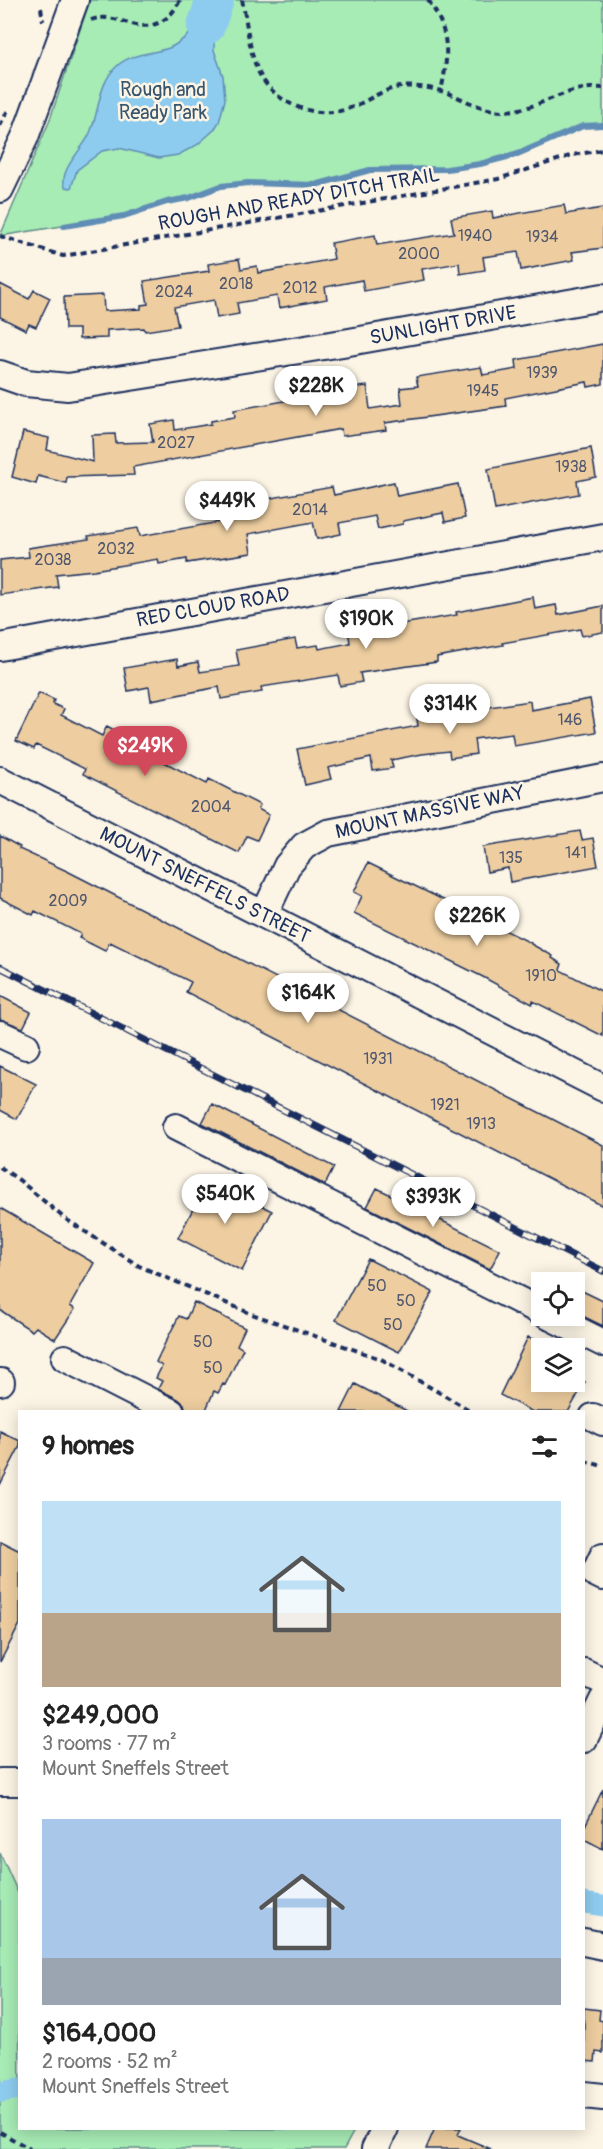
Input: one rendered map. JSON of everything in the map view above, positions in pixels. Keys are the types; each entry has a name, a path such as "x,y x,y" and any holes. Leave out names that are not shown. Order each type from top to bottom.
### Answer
{"street":[{"path":"0,189 26,137 75,0"},
{"name":"SUNLIGHT DRIVE","path":"0,374 26,383 68,387 349,342 603,297"},
{"name":"RED CLOUD ROAD","path":"0,647 603,537"},
{"name":"MOUNT MASSIVE WAY","path":"264,915 287,866 304,846 328,833 603,778"},
{"name":"MOUNT SNEFFELS STREET","path":"0,780 603,1088"},
{"path":"0,1034 26,1047"},
{"path":"176,1127 531,1306"},
{"path":"569,1326 603,1343"},
{"path":"65,1358 167,1410"},
{"path":"585,1672 603,1681"},
{"path":"585,1737 601,1708"},
{"path":"0,1782 18,1782"},
{"path":"585,1942 603,1946"},
{"path":"585,2095 603,2097"},
{"path":"375,2149 384,2130"}],"path":[{"path":"87,24 93,19 103,17 129,25 153,25 168,17 180,0"},
{"path":"242,0 259,72 278,96 299,108 311,111 348,109 387,90 400,87 441,91 481,108 504,111 529,107 577,89 603,88"},
{"path":"428,0 441,22 447,50 441,91"},
{"name":"ROUGH AND READY DITCH TRAIL","path":"0,236 63,256 498,179 573,155 603,150"},
{"path":"0,1167 64,1218 139,1266 252,1314 381,1359 470,1410"},
{"path":"585,1461 603,1466"},
{"path":"0,2132 30,2149"}],"green space":[{"name":"Rough and Ready Park","path":"90,0 603,0 603,125 583,126 515,155 480,164 447,169 370,170 315,185 248,183 221,186 189,198 167,202 124,216 0,236 49,122"},
{"path":"0,1853 18,1893 18,2130 354,2130 344,2149 0,2149"}],"water":[{"path":"199,26 214,30 214,50 223,76 225,100 219,122 214,130 197,145 178,155 159,158 119,148 102,151 77,170 71,188 65,187 65,174 89,135 102,90 111,73 117,66 129,59 173,46"}],"building":[{"path":"564,205 566,214 603,208 603,248 572,252 574,260 521,270 518,252 483,257 485,270 460,274 459,263 422,269 424,280 364,291 362,280 325,287 327,299 279,308 277,296 237,303 239,314 217,318 214,300 174,307 178,326 145,331 144,328 107,330 107,338 79,339 79,329 65,329 64,297 103,295 104,311 141,309 141,305 148,304 144,281 209,271 208,264 239,259 241,269 257,266 258,273 334,259 331,243 375,235 377,245 454,233 451,218 492,211 493,218"},
{"path":"0,284 29,299 34,290 50,298 36,327 29,324 26,330 0,317"},
{"path":"603,344 603,384 588,387 587,382 505,398 506,406 385,423 386,430 342,436 341,429 133,467 134,475 67,477 66,483 38,476 36,484 12,477 23,432 49,438 47,450 93,462 92,435 115,434 116,443 153,442 150,424 174,420 175,430 211,424 211,421 235,417 234,410 306,397 307,402 337,397 336,390 367,386 370,409 402,404 400,388 418,386 416,377 481,367 483,375 517,369 516,360"},
{"path":"591,448 596,477 577,481 579,494 495,510 488,469"},
{"path":"394,482 397,496 458,484 465,518 445,522 443,513 378,529 375,516 339,523 341,534 317,539 313,522 248,534 251,553 187,563 187,559 159,564 158,559 56,574 58,587 0,595 0,560 29,557 28,548 89,539 88,536 138,528 140,536 220,522 217,508 332,487 334,495"},
{"path":"533,597 535,609 556,605 558,615 603,606 603,632 582,636 580,629 502,643 503,645 437,657 437,662 360,673 362,682 340,686 338,675 261,687 262,692 221,699 219,687 151,700 149,687 128,691 124,668 177,659 178,666 198,662 200,672 239,666 236,650 295,639 297,648 318,645 319,649 350,643 348,629 370,626 370,629 457,615 456,612"},
{"path":"39,693 54,700 53,704 64,709 61,715 102,736 107,726 155,752 154,755 165,760 164,762 207,784 209,779 260,805 258,809 269,815 257,840 247,836 239,853 83,774 85,769 36,745 34,749 16,741"},
{"path":"590,699 596,732 514,746 512,734 474,739 476,754 450,758 449,751 422,754 391,760 393,768 373,771 371,758 328,768 331,779 305,785 297,749 418,726 416,712 468,703 469,710 530,701 531,710"},
{"path":"580,831 582,840 593,838 598,866 510,882 508,868 487,872 483,847"},
{"path":"0,836 20,847 19,849 69,872 603,1145 603,1206 186,992 191,982 110,942 105,951 79,938 81,934 35,911 33,915 0,898"},
{"path":"368,863 531,943 562,964 560,970 603,992 603,1036 533,1001 532,1004 354,913 362,896 354,892"},
{"path":"0,996 31,1012 23,1028 0,1019"},
{"path":"0,1066 36,1084 17,1119 0,1110"},
{"path":"212,1104 334,1167 325,1185 202,1123"},
{"path":"209,1178 272,1211 242,1271 178,1238"},
{"path":"377,1188 500,1250 490,1269 367,1207"},
{"path":"0,1208 94,1263 70,1306 75,1309 55,1339 36,1327 32,1331 0,1310"},
{"path":"368,1259 433,1292 399,1352 336,1320"},
{"path":"585,1292 603,1301 603,1326 585,1317"},
{"path":"194,1302 245,1328 237,1345 243,1349 225,1385 223,1384 218,1393 214,1391 206,1410 186,1410 184,1404 178,1399 158,1389 162,1381 156,1378 162,1366 156,1362 179,1316 186,1319"},
{"path":"528,1337 531,1338 531,1392 579,1392 569,1410 529,1410 500,1395"},
{"path":"355,1384 405,1410 342,1410"},
{"path":"0,1431 18,1440 18,1450 0,1485"},
{"path":"0,1541 18,1550 18,1628 0,1662"},
{"path":"603,1789 603,1849 585,1840 585,1826"},
{"path":"585,2008 600,2010 599,2020 603,2021 603,2053 596,2052 595,2062 585,2061"},
{"path":"434,2130 460,2130 458,2135 491,2149 426,2149"}],"waterway":[{"path":"206,26 215,0"},
{"path":"64,226 124,216 167,202 189,198 221,186 248,183 315,185 370,170 447,169 480,164 515,155 583,126 603,125"},
{"path":"585,1903 603,1906"},
{"path":"0,2092 18,2089"}],"railway":[{"path":"0,967 603,1271"}]}
